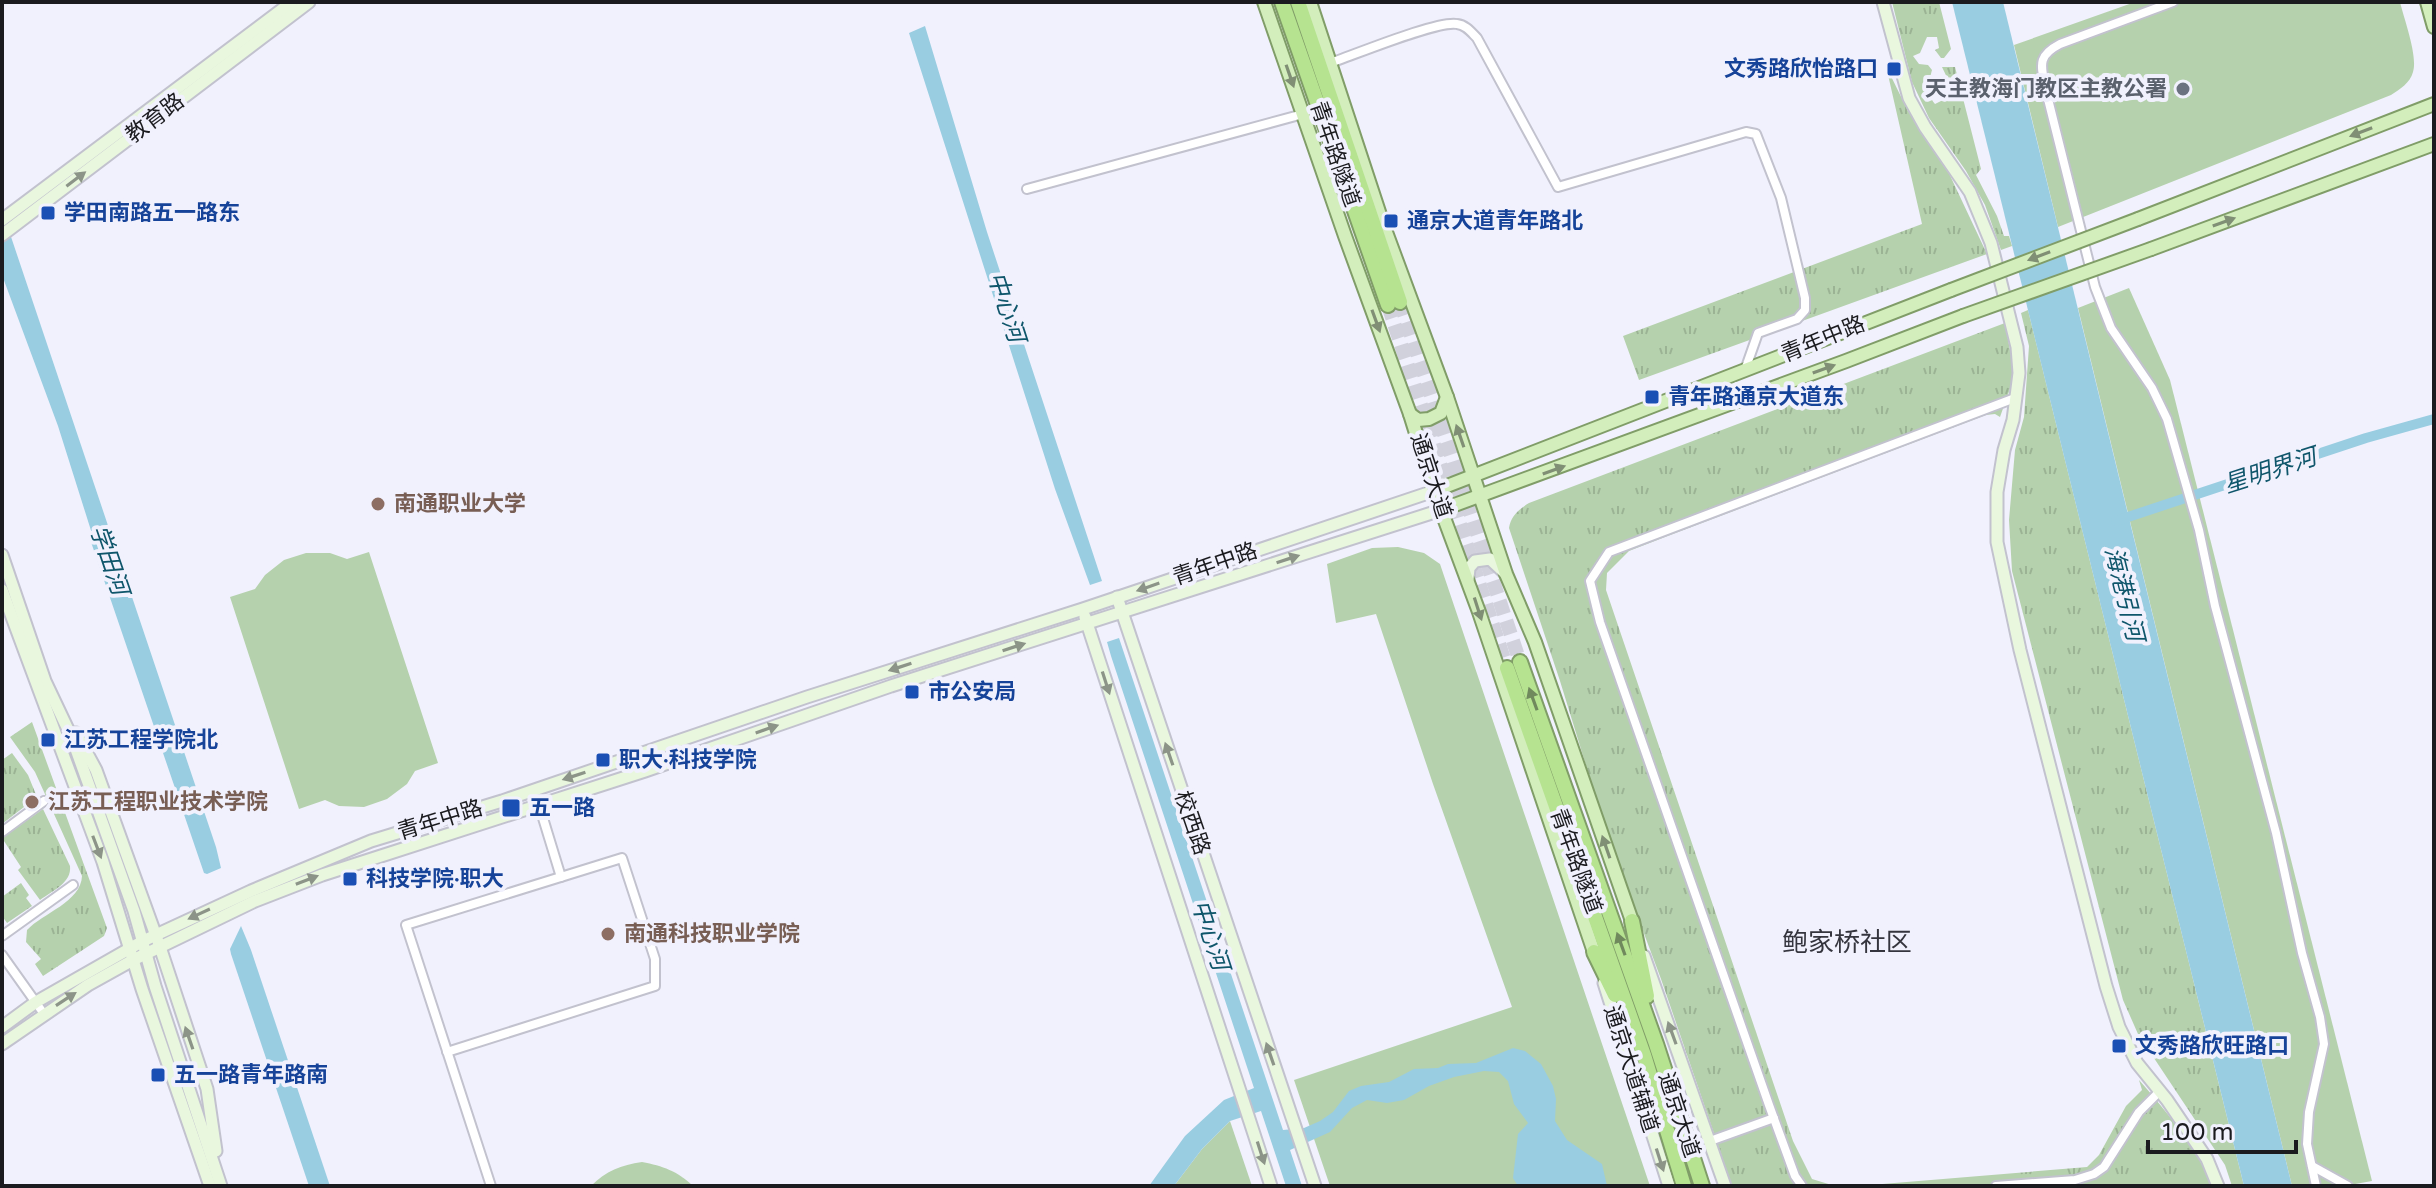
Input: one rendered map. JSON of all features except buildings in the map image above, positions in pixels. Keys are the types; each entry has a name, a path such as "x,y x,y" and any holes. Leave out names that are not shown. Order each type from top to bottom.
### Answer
{"highway":[{"name":"青年路隧道","path":"1282,2 1394,304 1298,2"},
{"name":"青年路隧道","path":"1644,1055 1514,665 1656,1044"},
{"path":"1632,921 1656,1044"},
{"path":"1594,952 1644,1055"},
{"name":"通京大道","path":"1656,1044 1702,1186"},
{"name":"通京大道","path":"1644,1055 1684,1186"}],"main road":[{"name":"教育路","path":"2,235 277,19 292,2"},
{"name":"教育路","path":"6,217 277,19 309,2"},
{"name":"通京大道","path":"1264,2 1410,414 1434,491 1468,579 1594,952"},
{"name":"通京大道","path":"1310,2 1383,224 1447,397 1506,574 1535,642 1632,921"},
{"path":"1883,2 1909,98 1970,192 1991,243 2017,347 2019,373 2013,420 1997,492 1997,542 2020,650 2106,986 2119,1027 2137,1063 2207,1159 2218,1186"},
{"path":"2427,2 2434,27"},
{"name":"青年中路","path":"2,1044 88,985 146,953 158,941 251,891 371,841 502,801 807,697 1083,609 1434,491 2434,104"},
{"name":"青年中路","path":"2,1027 36,1002 130,947 143,941 158,941 322,875 906,681 1481,497 2434,144"},
{"path":"1410,414 1418,420 1429,419 1441,413 1447,397"},
{"path":"2,555 45,681 72,738 134,911 221,1186"},
{"path":"1468,579 1469,568 1479,559 1490,559 1506,574"},
{"path":"2,590 103,862 210,1186"},
{"name":"校西路","path":"1117,597 1315,1186"},
{"name":"校西路","path":"1083,609 1271,1186"},
{"path":"45,681 96,770 158,941 207,1089 213,1118 216,1169"},
{"path":"1632,921 1725,1186"},
{"name":"通京大道辅道","path":"1594,952 1669,1186"}],"street":[{"path":"2173,2 2060,44 2046,51 2041,64 2095,287 2111,328 2152,388 2171,432 2276,833 2324,1044 2309,1112 2307,1144 2316,1186"},
{"path":"1330,63 1434,27 1453,23 1466,26 1477,38 1558,187 1746,132 1756,134 1781,198 1805,298 1805,310 1797,319 1758,333 1745,370"},
{"path":"1027,189 1303,114"},
{"path":"1802,1186 1795,1176 1774,1118 1600,622 1590,581 1609,552 2015,398"},
{"path":"2,832 44,801"},
{"path":"539,805 561,877"},
{"path":"447,1052 655,986 655,959 622,858 406,925 447,1052 491,1186"},
{"path":"2,936 73,885"},
{"path":"2,955 44,1014"},
{"path":"1996,1186 2075,1180 2094,1174 2104,1167 2139,1112 2160,1091"},
{"path":"1710,1141 1774,1118"},
{"path":"2312,1166 2348,1186"}],"green space":[{"path":"1892,2 1939,2 1951,49 1941,58 1935,50 1939,48 1937,37 1927,37 1920,53 1913,56 1919,64 1928,65 1932,70 1929,92 1935,104 1947,98 1953,90 1942,67 1955,67 1981,169 1976,175 2004,236 2009,236 2012,246 2001,250 1985,205 1966,171 1929,118 1912,82"},
{"path":"2135,2 2400,2 2412,47 2412,76 2391,95 2058,227 2014,45"},
{"path":"1886,66 1908,111 1946,167 1987,254 1639,380 1623,336 1922,224"},
{"path":"2129,288 2170,380 2372,1181 2344,1186 2292,1186 2078,308"},
{"path":"2028,310 2244,1186 2232,1186 2225,1165 2138,1034 2123,1000 2012,571 2009,520 2015,450 2024,417 2029,346 2021,313"},
{"path":"2005,323 2012,361 2012,383 2000,417 1986,415 1629,551 1607,573 1606,590 1793,1141 1812,1179 1835,1186 1732,1186 1661,979 1609,840 1510,524 1516,513 1529,503"},
{"path":"1398,547 1424,553 1440,564 1650,1186 1330,1186 1294,1080 1512,1007 1376,614 1336,623 1327,564 1372,548"},
{"path":"369,552 438,763 415,771 407,784 387,799 364,807 339,806 325,800 299,809 230,597 255,589 265,575 284,560 306,553 330,553 347,559"},
{"path":"32,722 107,928 104,936 43,976 35,964 41,959 26,942 27,930 68,900 80,885 82,876 35,772 10,737"},
{"path":"12,753 28,775 37,797 2,824 2,760"},
{"path":"43,809 70,872 65,882 40,900 18,870 21,867 2,838"},
{"path":"21,883 32,906 7,923 2,916 2,897"},
{"path":"2139,1080 2189,1143 2213,1186 1858,1186 2087,1167 2099,1155 2126,1106 2142,1090"},
{"path":"1230,1121 1252,1186 1174,1186 1202,1149"},
{"path":"642,1162 669,1170 693,1186 591,1186 614,1170"}],"water":[{"name":"海港引河","path":"1952,2 2003,2 2292,1186 2244,1186"},
{"name":"中心河","path":"925,26 987,232 1102,581 1090,585 1055,489 909,33"},
{"name":"学田河","path":"2,210 216,847 221,868 207,874 204,873 91,542 94,540 58,426 2,275"},
{"name":"中心河","path":"1119,638 1283,1130 1304,1128 1320,1121 1333,1112 1349,1091 1361,1086 1389,1082 1414,1069 1476,1063 1513,1048 1525,1051 1541,1064 1553,1086 1555,1121 1567,1140 1602,1164 1607,1186 1518,1186 1513,1178 1518,1134 1528,1123 1514,1104 1508,1081 1499,1072 1484,1071 1429,1086 1404,1100 1387,1103 1367,1100 1352,1108 1330,1132 1290,1150 1302,1186 1286,1186 1261,1111 1230,1121 1202,1149 1174,1186 1149,1186 1185,1136 1224,1100 1254,1088 1111,656 1107,642"},
{"path":"241,926 330,1186 309,1186 231,954 230,949"}],"waterway":[{"name":"星明界河","path":"2116,521 2366,438 2434,419"}],"tunnel":[{"path":"1400,302 1520,662"},
{"path":"1388,305 1507,668"}],"place":[{"name":"文秀路欣怡路口","path":"1894,69"},
{"name":"天主教海门教区主教公署","path":"2183,89"},
{"name":"学田南路五一路东","path":"48,213"},
{"name":"通京大道青年路北","path":"1391,221"},
{"name":"青年路通京大道东","path":"1652,397"},
{"name":"南通职业大学","path":"378,504"},
{"name":"市公安局","path":"912,692"},
{"name":"江苏工程学院北","path":"48,740"},
{"name":"职大·科技学院","path":"603,760"},
{"name":"江苏工程职业技术学院","path":"32,802"},
{"name":"五一路","path":"511,808"},
{"name":"科技学院·职大","path":"350,879"},
{"name":"南通科技职业学院","path":"608,934"},
{"name":"文秀路欣旺路口","path":"2119,1046"},
{"name":"五一路青年路南","path":"158,1075"}],"district":[{"name":"鲍家桥社区","path":"1847,942"}]}
